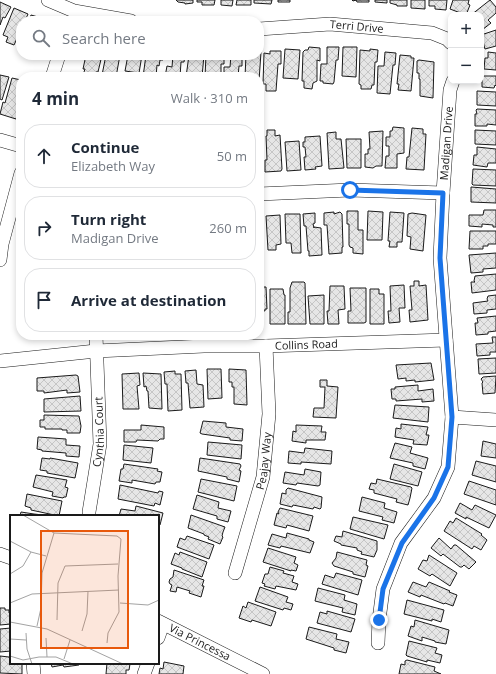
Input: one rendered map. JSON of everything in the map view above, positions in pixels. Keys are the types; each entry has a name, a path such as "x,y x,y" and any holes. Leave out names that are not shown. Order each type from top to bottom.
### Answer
{"street":[{"path":"48,0 72,16"},
{"name":"Terri Drive","path":"264,29 330,24 432,33 448,40"},
{"path":"54,72 57,60"},
{"name":"Madigan Drive","path":"378,643 383,589 402,543 434,498 448,467 452,417 440,258 450,90 452,84"},
{"path":"0,140 16,145"},
{"path":"264,194 350,190 443,193"},
{"path":"0,260 2,244 16,192"},
{"name":"Cynthia Court","path":"89,512 100,444 96,340"},
{"name":"Collins Road","path":"0,361 96,351 204,346 266,346 446,340"},
{"name":"Peajay Way","path":"235,573 263,477 269,414 266,346"},
{"path":"452,417 496,420"},
{"path":"0,554 10,558"},
{"path":"159,633 161,623"},
{"name":"Via Princessa","path":"161,623 263,674"},
{"path":"33,664 34,674"},
{"path":"144,674 148,664"}],"building":[{"path":"176,0 193,0 193,3 185,4"},
{"path":"197,0 215,0 214,5 202,5 202,2 197,2"},
{"path":"221,0 233,0 232,6 221,5"},
{"path":"237,0 251,0 251,5 236,5"},
{"path":"254,0 272,0 271,4 254,3"},
{"path":"278,0 290,0 290,2 278,2"},
{"path":"356,0 369,0 369,2 357,2"},
{"path":"375,0 387,0 387,3 375,2"},
{"path":"390,0 407,0 407,6 397,6 390,3"},
{"path":"411,0 425,0 425,9 411,8"},
{"path":"429,0 447,0 446,10 435,9 435,6 429,6"},
{"path":"453,0 469,0 468,4 470,5 467,12 458,12 450,9"},
{"path":"490,0 496,7 496,13 488,20 491,23 484,28 484,12 475,12"},
{"path":"0,2 11,7 5,18 3,17 0,25"},
{"path":"14,8 28,14 27,16 16,16 16,41 14,45 6,42 8,37 3,35"},
{"path":"496,30 496,46 485,49 484,34"},
{"path":"309,47 320,48 320,61 317,60 317,81 313,83 312,89 304,88 304,81 302,81 303,52 308,50"},
{"path":"327,47 339,47 333,84 323,83 323,81 320,81 321,64 327,64"},
{"path":"343,47 357,47 356,77 342,76"},
{"path":"285,49 300,50 298,79 283,78"},
{"path":"370,49 378,50 377,62 375,62 374,85 372,85 371,89 361,89 361,85 359,84 360,50 370,51"},
{"path":"270,51 281,51 281,64 278,64 276,91 266,91 266,84 264,84 264,53 270,54"},
{"path":"385,52 396,53 395,65 393,65 390,94 377,93 378,66 384,66"},
{"path":"488,52 496,53 496,70 484,69 485,58 488,58"},
{"path":"400,55 411,56 411,58 414,58 411,91 398,90 399,84 397,84"},
{"path":"85,60 101,60 98,72 84,72 85,69 83,69"},
{"path":"105,60 119,60 117,72 103,72"},
{"path":"127,60 141,60 139,72 125,71"},
{"path":"145,60 160,60 159,66 157,65 156,72 144,72"},
{"path":"173,60 184,60 184,62 181,62 180,72 166,72 167,66 172,67"},
{"path":"188,60 204,60 202,72 187,72"},
{"path":"206,60 224,60 224,64 221,64 221,72 205,72"},
{"path":"231,60 242,60 242,66 239,66 238,72 224,72 224,67 230,67"},
{"path":"246,60 260,60 260,72 245,72"},
{"path":"417,61 434,62 433,98 420,96 420,79 419,73 417,73"},
{"path":"0,75 9,77 2,100 0,99"},
{"path":"484,76 496,76 496,86 495,85 494,88 482,87 482,84 484,84"},
{"path":"12,78 16,79 16,119 0,114 3,102 5,103"},
{"path":"477,91 496,92 496,106 477,105"},
{"path":"477,109 496,110 496,125 487,124 487,126 475,126 475,114 477,114"},
{"path":"393,127 404,128 404,153 397,154 397,168 385,168 386,156 389,156 389,146 386,146 386,137 390,137 390,131 392,131"},
{"path":"412,128 423,129 423,134 426,134 424,170 406,169 407,157 409,157"},
{"path":"267,130 275,130 275,136 280,135 281,171 265,172 265,160 267,160"},
{"path":"475,130 496,131 496,145 475,144"},
{"path":"383,131 382,166 376,166 373,168 365,167 365,154 368,154 368,149 370,149 369,132"},
{"path":"336,132 336,139 341,139 344,168 329,169 327,133"},
{"path":"320,136 322,166 315,167 316,169 305,170 304,157 306,157 303,142 305,142 305,137"},
{"path":"346,139 361,139 361,168 347,168"},
{"path":"299,141 301,170 287,171 285,142"},
{"path":"477,147 496,149 496,163 488,163 487,167 473,165 474,155 477,155"},
{"path":"473,169 496,170 496,186 473,185"},
{"path":"471,187 496,189 496,203 471,202"},
{"path":"484,210 496,210 496,227 493,227 493,225 482,224 482,227 469,226 469,215 483,215"},
{"path":"347,211 358,211 358,230 363,230 363,254 353,253 353,248 349,245 349,224 347,224"},
{"path":"368,211 383,212 382,240 367,240"},
{"path":"334,212 334,214 340,212 342,214 343,247 342,253 329,254 327,225 324,225 324,213"},
{"path":"390,212 404,213 402,242 397,242 397,247 389,247"},
{"path":"315,213 315,223 313,224 314,228 321,228 322,255 309,256 306,226 304,226 303,214"},
{"path":"412,213 426,215 423,251 410,249 411,237 407,236 408,214"},
{"path":"285,214 300,214 301,253 292,253 291,243 286,243"},
{"path":"280,215 281,244 276,245 276,250 268,250 266,216"},
{"path":"470,231 496,231 496,244 488,244 488,246 483,246 483,249 469,249"},
{"path":"496,253 496,268 483,269 483,272 471,273 469,255"},
{"path":"496,274 496,290 472,293 471,282 475,282 475,276"},
{"path":"414,281 419,281 419,286 426,285 428,320 410,322 409,310 412,310 410,286 414,286"},
{"path":"292,282 305,283 306,324 288,324 288,312 290,312 290,288"},
{"path":"404,285 405,308 399,308 400,322 389,323 388,311 391,311 390,286"},
{"path":"330,286 344,286 345,309 338,310 339,324 328,324 327,311 329,311"},
{"path":"264,287 266,287 267,309 265,309 265,311"},
{"path":"350,288 366,288 366,322 364,323 348,323 348,311 351,311"},
{"path":"270,289 283,289 285,295 285,324 270,324"},
{"path":"370,289 379,289 379,294 384,294 384,324 370,324"},
{"path":"324,295 324,324 310,324 308,296"},
{"path":"496,295 496,309 487,310 487,313 474,314 473,303 488,301 488,296"},
{"path":"496,316 496,331 488,332 488,334 476,335 475,323 478,323 477,318"},
{"path":"492,337 496,337 496,352 490,352 490,355 477,356 476,344 493,343"},
{"path":"496,358 496,373 479,374 478,359"},
{"path":"431,363 434,380 415,382 415,380 406,381 406,378 398,379 396,365"},
{"path":"207,369 221,369 222,398 208,399"},
{"path":"229,369 246,370 247,405 234,404 234,387 232,387 232,382 229,382"},
{"path":"196,370 197,384 203,385 204,407 190,408 188,383 186,383 185,371"},
{"path":"175,371 175,374 181,374 182,410 168,411 167,384 165,384 164,372"},
{"path":"139,373 140,385 137,386 139,409 123,409 122,374"},
{"path":"143,373 161,374 162,409 149,408 148,391 146,386 144,387"},
{"path":"78,376 80,392 67,393 67,390 44,393 44,391 37,391 37,378"},
{"path":"496,376 495,393 483,394 483,382 481,379 483,377"},
{"path":"320,380 327,380 327,386 338,387 336,418 313,417 314,408 324,408 325,387 320,387"},
{"path":"418,385 418,391 433,389 434,401 422,402 422,399 396,401 396,399 392,399 391,389 395,389 395,387"},
{"path":"80,396 81,411 44,412 44,399"},
{"path":"395,405 429,407 428,422 393,418"},
{"path":"44,415 79,416 81,426 80,433 67,433 67,430 45,429 45,427 40,427 40,420 44,420"},
{"path":"203,421 226,423 226,427 243,429 242,441 230,440 230,438 200,433"},
{"path":"401,424 428,427 426,435 429,435 427,445 413,444 414,440 395,437 396,428 401,429"},
{"path":"141,425 164,427 164,439 160,439 158,441 137,440 136,442 124,442 124,430 141,430"},
{"path":"296,425 322,426 321,432 326,432 325,440 306,440 306,443 292,441 293,431 296,432"},
{"path":"38,437 66,439 66,445 80,446 79,457 66,456 66,453 42,451 37,449"},
{"path":"483,441 496,444 496,458 481,456"},
{"path":"208,442 242,445 241,459 207,455"},
{"path":"395,443 412,447 410,453 428,458 425,469 413,466 413,463 390,458"},
{"path":"124,445 153,448 151,463 123,460"},
{"path":"305,448 332,451 331,464 301,462 301,464 288,463 289,451 304,453"},
{"path":"42,458 78,463 75,478 47,473 47,471 40,470"},
{"path":"200,458 240,464 241,466 239,470 241,471 239,482 227,479 227,477 198,471"},
{"path":"476,461 496,466 496,482 472,475"},
{"path":"124,464 158,469 157,471 162,472 160,482 156,482 155,484 132,480 132,483 119,481 121,469 123,469"},
{"path":"394,464 422,472 418,486 390,479"},
{"path":"305,469 321,472 320,485 297,483 296,485 283,483 285,472 304,475"},
{"path":"36,475 67,480 65,487 68,488 66,497 63,498 52,496 53,492 33,487"},
{"path":"201,479 237,486 234,501 198,492"},
{"path":"377,479 411,487 408,505 396,502 397,499 374,493 374,490 369,489 371,483 376,484"},
{"path":"469,481 496,490 496,505 464,494"},
{"path":"120,485 158,493 159,491 163,492 160,505 155,503 154,506 118,499"},
{"path":"288,488 322,497 321,508 314,507 313,509 293,505 292,507 280,504 282,493 286,494 286,490"},
{"path":"27,494 62,501 59,515 31,510 31,508 25,506"},
{"path":"197,495 219,502 218,508 231,511 228,522 217,519 217,516 193,509"},
{"path":"362,497 385,503 384,508 397,512 394,523 382,520 383,517 359,511"},
{"path":"460,503 472,510 475,505 496,515 489,528 455,513"},
{"path":"136,506 163,513 160,525 159,515 119,515 121,509 135,511"},
{"path":"280,508 313,516 309,531 287,525 286,528 274,525"},
{"path":"21,512 43,515 20,515"},
{"path":"191,515 225,527 220,544 208,539 209,537 204,534 188,528"},
{"path":"353,517 388,525 384,539 350,529"},
{"path":"456,518 482,534 481,535 487,540 481,550 474,546 472,549 444,531 450,521 453,523"},
{"path":"343,531 377,541 377,550 374,557 361,554 362,552 357,550 357,548 341,545 334,541 336,536 342,537"},
{"path":"287,533 309,539 314,542 310,553 281,546 280,548 268,545 272,534 286,538"},
{"path":"187,536 214,545 209,559 177,547 180,538 185,540"},
{"path":"439,538 451,549 454,545 456,545 476,562 469,569 464,565 460,567 443,554 441,556 431,548"},
{"path":"268,548 296,557 294,563 298,565 296,571 291,571 263,562"},
{"path":"180,552 207,562 202,577 171,564 175,553 179,555"},
{"path":"337,552 367,560 366,565 368,566 365,577 334,566 332,563 336,558"},
{"path":"429,555 457,573 450,586 432,574 430,576 418,569 423,560 427,561"},
{"path":"270,567 294,576 292,582 298,584 296,590 276,586 275,589 264,586 265,584 262,583 265,574 268,574"},
{"path":"174,570 204,580 201,597 189,593 190,591 177,587 176,592 170,591 172,585 169,582 173,577"},
{"path":"336,573 362,580 358,595 322,584 325,575 334,578"},
{"path":"413,582 426,587 429,582 457,595 453,606 421,595 420,597 408,592"},
{"path":"260,587 288,597 286,602 293,604 291,610 284,608 283,610 255,601"},
{"path":"318,588 345,595 344,600 357,604 355,615 342,612 343,608 315,601"},
{"path":"407,600 444,610 441,622 404,614"},
{"path":"248,602 276,612 271,626 252,620 251,622 239,618 243,606 246,608"},
{"path":"0,608 5,608 5,610 9,610 10,613 10,624 0,625"},
{"path":"327,611 355,619 351,632 317,623 320,612 327,614"},
{"path":"415,620 449,630 446,644 422,637 422,641 408,636 411,626 414,627"},
{"path":"309,627 337,634 336,639 349,642 346,653 306,639"},
{"path":"10,628 10,651 0,652 0,629"},
{"path":"409,641 437,648 435,653 442,655 440,663 427,660 427,662 407,656"},
{"path":"0,656 9,657 10,664 22,664 22,674 0,673"},
{"path":"407,660 435,667 434,671 441,674 399,674 401,664 405,665 405,661"},
{"path":"164,662 184,666 183,674 159,674 160,668 163,669"},
{"path":"51,664 79,665 64,667 63,665 52,667"},
{"path":"107,664 130,664 129,670 126,670 126,674 106,674"}],"route":[{"path":"350,190 443,193 440,258 452,417 448,467 434,498 402,543 383,589 379,620"}]}
